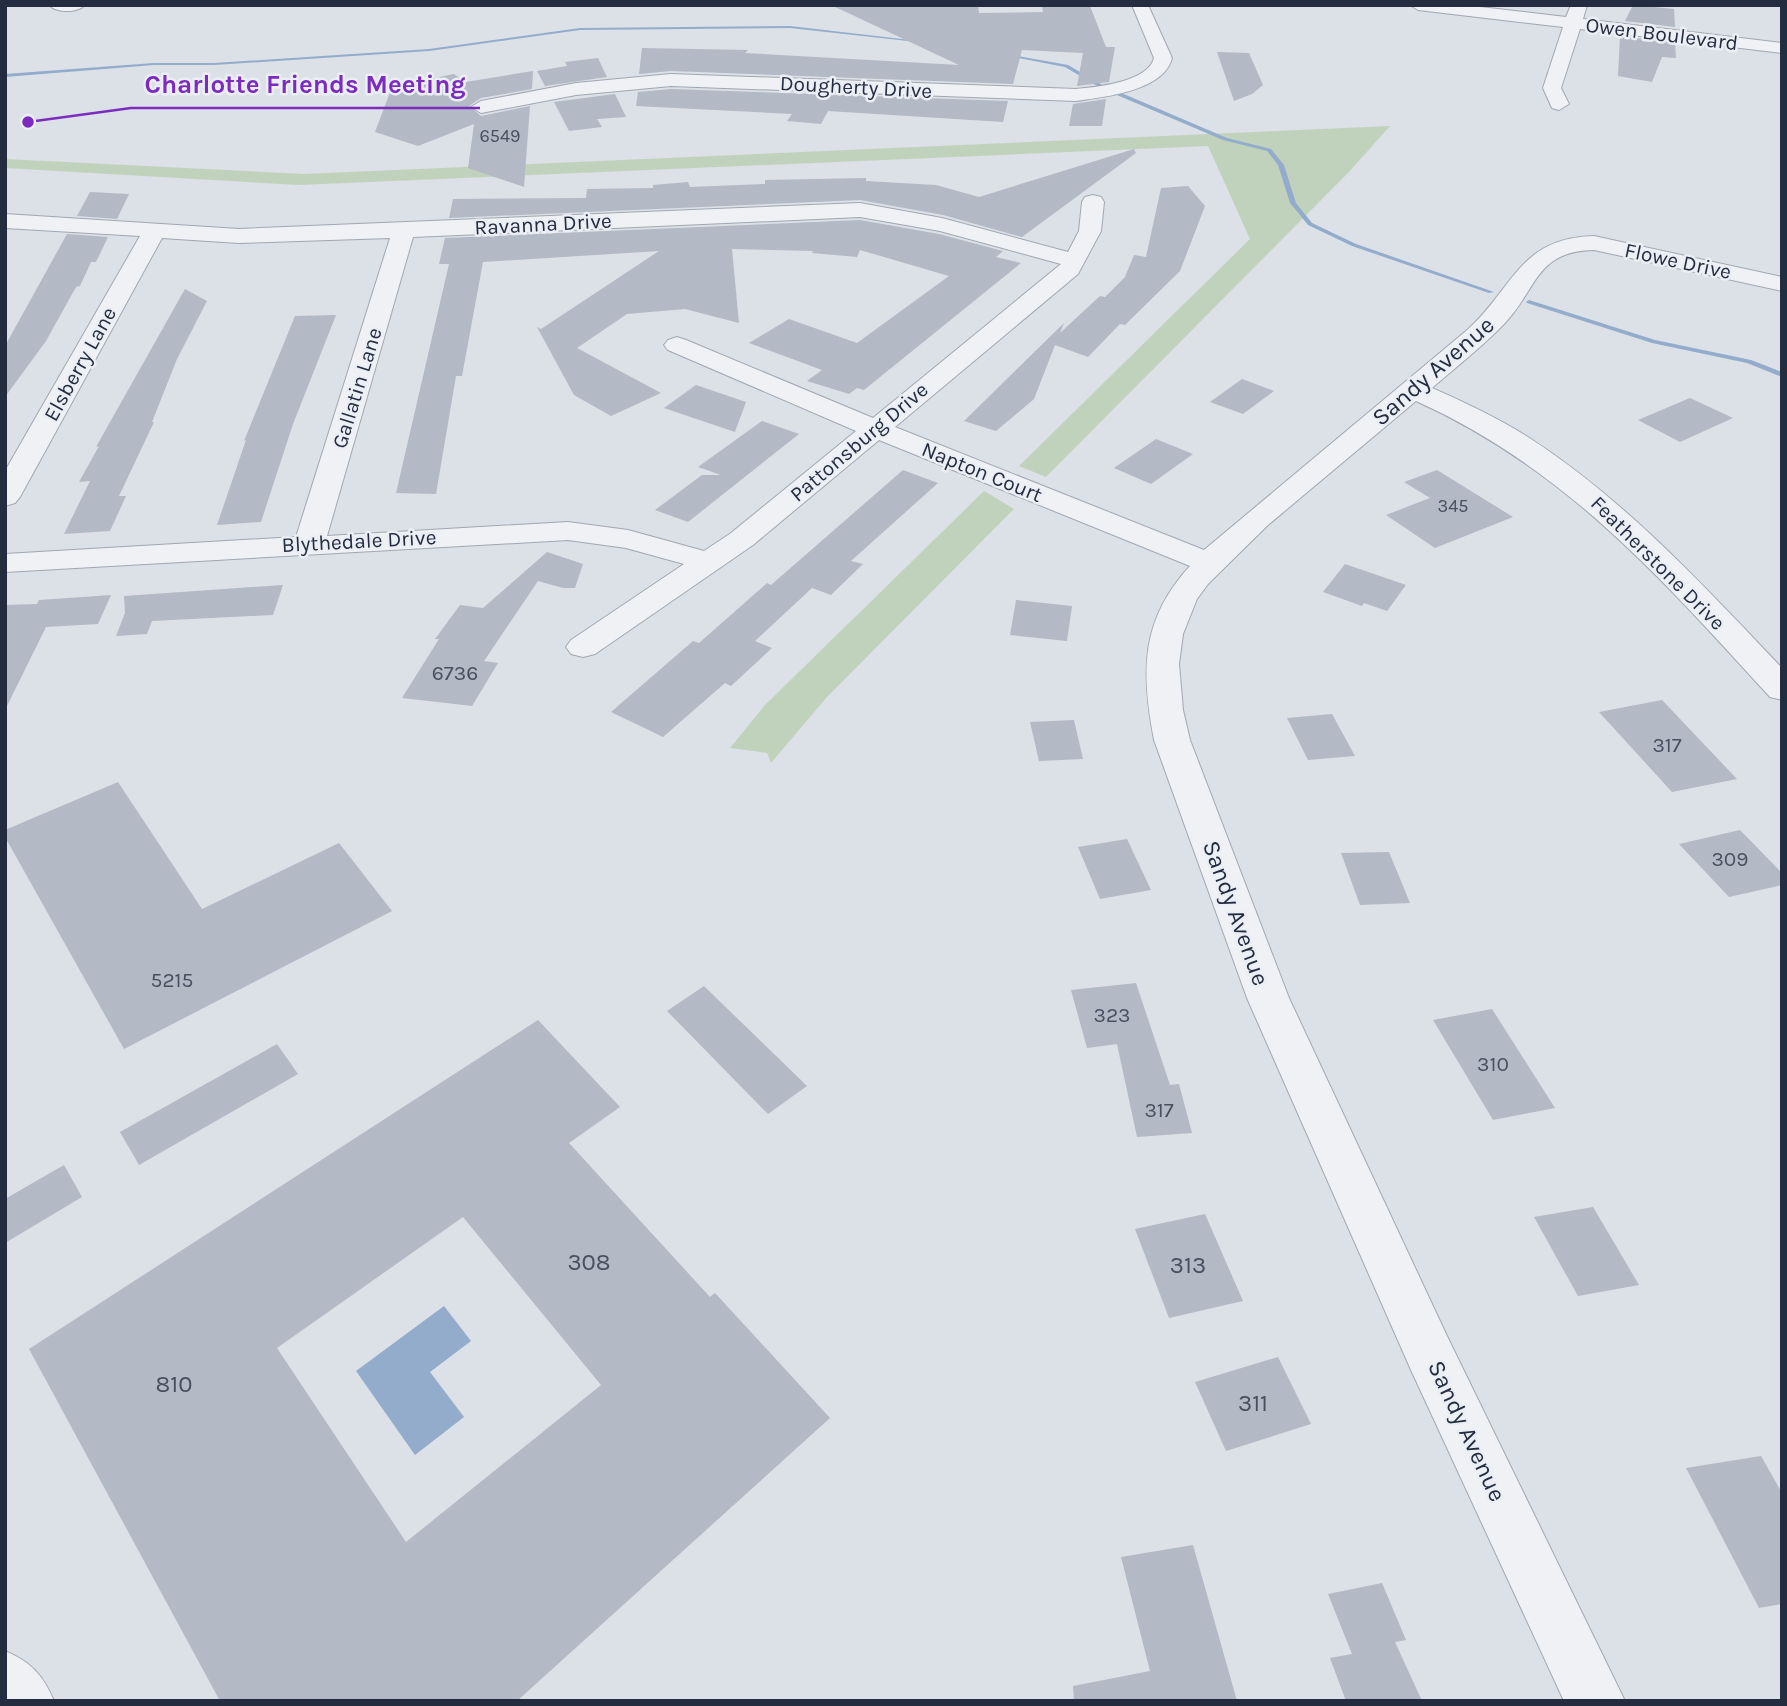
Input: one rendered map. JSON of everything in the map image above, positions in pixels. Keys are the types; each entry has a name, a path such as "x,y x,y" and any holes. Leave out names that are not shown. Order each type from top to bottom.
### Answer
{"street":[{"path":"57,5 77,5"},
{"name":"Dougherty Drive","path":"481,107 587,87 671,80 1032,95 1098,93 1145,79 1161,66 1163,58 1140,5"},
{"name":"Owen Boulevard","path":"1418,5 1782,48"},
{"path":"1559,104 1552,88 1579,5"},
{"name":"Pattonsburg Drive","path":"583,647 710,562 878,430 926,385 1070,269 1090,231 1093,202"},
{"name":"Ravanna Drive","path":"5,221 239,236 860,211 942,225 1074,261"},
{"name":"Gallatin Lane","path":"309,544 404,231"},
{"name":"Elsberry Lane","path":"5,497 154,232"},
{"name":"Flowe Drive","path":"1573,242 1594,243 1782,284"},
{"name":"Sandy Avenue","path":"1573,242 1555,248 1537,263 1497,317 1241,534 1185,590 1171,620 1162,657 1162,697 1172,740 1268,998 1429,1353 1595,1701"},
{"name":"Napton Court","path":"677,345 878,430 1211,564"},
{"name":"Featherstone Drive","path":"1413,390 1466,412 1515,440 1591,495 1640,539 1782,689"},
{"name":"Blythedale Drive","path":"5,563 568,531 628,539 710,562"},
{"path":"5,1681 24,1701"}],"green space":[{"path":"1390,126 1349,172 1046,477 1019,466 1250,239 1208,146 299,185 5,168 5,159 304,174"},
{"path":"984,491 1014,509 827,697 771,763 767,753 730,748 765,705"}],"water":[{"path":"444,1306 471,1341 430,1372 464,1417 415,1455 356,1371"}],"building":[{"path":"831,5 978,5 979,13 1043,12 1042,6 1090,6 1106,47 1115,47 1109,82 1077,86 1083,53 1022,50 1013,84 671,71 639,74 642,48 748,50 745,53 959,65"},
{"path":"1633,5 1674,9 1675,27 1625,21"},
{"path":"1620,36 1675,43 1676,58 1662,57 1652,82 1618,76"},
{"path":"1217,52 1249,53 1263,85 1252,94 1234,101"},
{"path":"598,58 607,77 545,86 537,71 567,66 565,62"},
{"path":"533,71 532,89 481,98 469,106 481,116 530,106 524,187 468,168 474,124 418,146 375,132 392,87 454,74 466,82"},
{"path":"671,89 1008,101 1003,122 828,111 821,124 787,121 792,114 636,106 638,92"},
{"path":"615,94 626,117 597,119 602,127 569,131 554,102"},
{"path":"1106,99 1102,126 1069,126 1073,104"},
{"path":"1134,149 1136,153 1022,237 943,215 860,200 449,218 453,199 586,198 587,189 653,188 653,185 688,182 690,187 765,184 765,180 866,178 866,181 936,185 979,197"},
{"path":"1188,186 1205,206 1180,271 1125,325 1120,324 1088,357 1055,345 1034,399 996,431 964,421 1064,323 1060,333 1100,296 1105,297 1125,277 1134,255 1146,257 1161,188"},
{"path":"90,192 129,194 117,219 77,216"},
{"path":"860,220 939,234 1003,251 996,257 1021,263 864,390 857,388 849,394 807,381 822,370 749,343 789,319 857,343 949,276 860,250 857,257 812,253 813,251 732,249 739,323 685,309 627,314 577,348 661,393 611,416 574,395 537,327 541,329 659,251 483,262 462,376 456,376 436,494 396,493 449,264 439,264 445,238"},
{"path":"67,234 108,237 96,262 91,262 80,286 76,287 46,341 5,397 5,346"},
{"path":"185,289 207,301 177,359 154,422 119,496 126,496 110,531 64,534 90,481 79,482 99,446 96,447"},
{"path":"336,315 293,424 261,522 217,525 246,440 244,441 295,316"},
{"path":"1242,379 1274,391 1243,414 1210,402"},
{"path":"696,385 746,402 735,432 664,408"},
{"path":"1690,398 1733,418 1680,442 1638,420"},
{"path":"762,421 799,434 688,522 655,510 702,475 721,475 698,467"},
{"path":"1156,439 1193,454 1151,484 1114,468"},
{"path":"903,470 938,483 851,561 863,564 831,595 812,588 755,641 772,648 731,686 725,683 663,737 611,712 693,641 699,643 767,583 771,585"},
{"path":"1437,470 1513,517 1435,548 1386,515 1430,498 1404,482"},
{"path":"547,552 583,564 575,588 563,588 538,581 484,661 498,663 472,706 402,698 439,639 435,639 460,605 483,608"},
{"path":"1345,564 1406,585 1387,611 1364,603 1362,606 1323,592"},
{"path":"283,585 273,615 152,621 147,634 116,636 125,613 124,596"},
{"path":"111,595 98,624 46,627 5,710 5,605"},
{"path":"1016,600 1072,606 1067,641 1010,635"},
{"path":"1662,700 1737,779 1672,792 1599,712"},
{"path":"1332,714 1355,756 1308,760 1287,718"},
{"path":"1074,720 1083,759 1039,761 1030,722"},
{"path":"118,782 202,909 339,843 392,911 124,1049 5,837 5,830"},
{"path":"1740,830 1782,873 1782,885 1729,897 1679,844"},
{"path":"1127,839 1151,890 1100,899 1078,847"},
{"path":"1389,852 1410,903 1360,905 1341,853"},
{"path":"1136,983 1170,1085 1179,1084 1192,1133 1137,1137 1117,1044 1087,1048 1071,990"},
{"path":"704,986 807,1086 768,1114 667,1011"},
{"path":"1492,1009 1555,1108 1493,1120 1433,1020"},
{"path":"538,1020 620,1107 569,1143 710,1297 715,1293 830,1418 517,1701 220,1701 29,1349","holes":["463,1217 601,1385 406,1542 277,1348"]},
{"path":"277,1044 298,1074 139,1165 120,1132"},
{"path":"64,1165 82,1197 5,1243 5,1199"},
{"path":"1593,1207 1639,1285 1578,1296 1534,1217"},
{"path":"1205,1214 1243,1301 1169,1318 1135,1229"},
{"path":"1278,1357 1311,1424 1226,1451 1195,1382"},
{"path":"1761,1456 1782,1493 1782,1604 1759,1608 1686,1468"},
{"path":"1193,1545 1237,1701 1074,1701 1073,1686 1150,1671 1121,1557"},
{"path":"1382,1583 1406,1640 1395,1642 1422,1701 1346,1701 1330,1658 1352,1654 1328,1594"}],"waterway":[{"path":"5,76 154,64 214,64 429,50 580,29 790,27 917,41"},
{"path":"1008,55 1066,66 1101,86"},
{"path":"1119,94 1225,139 1269,150 1281,165 1293,203 1310,224 1354,245 1491,292"},
{"path":"1529,302 1654,342 1749,361 1782,375"}],"place":[{"name":"Charlotte Friends Meeting","path":"28,122"}]}
